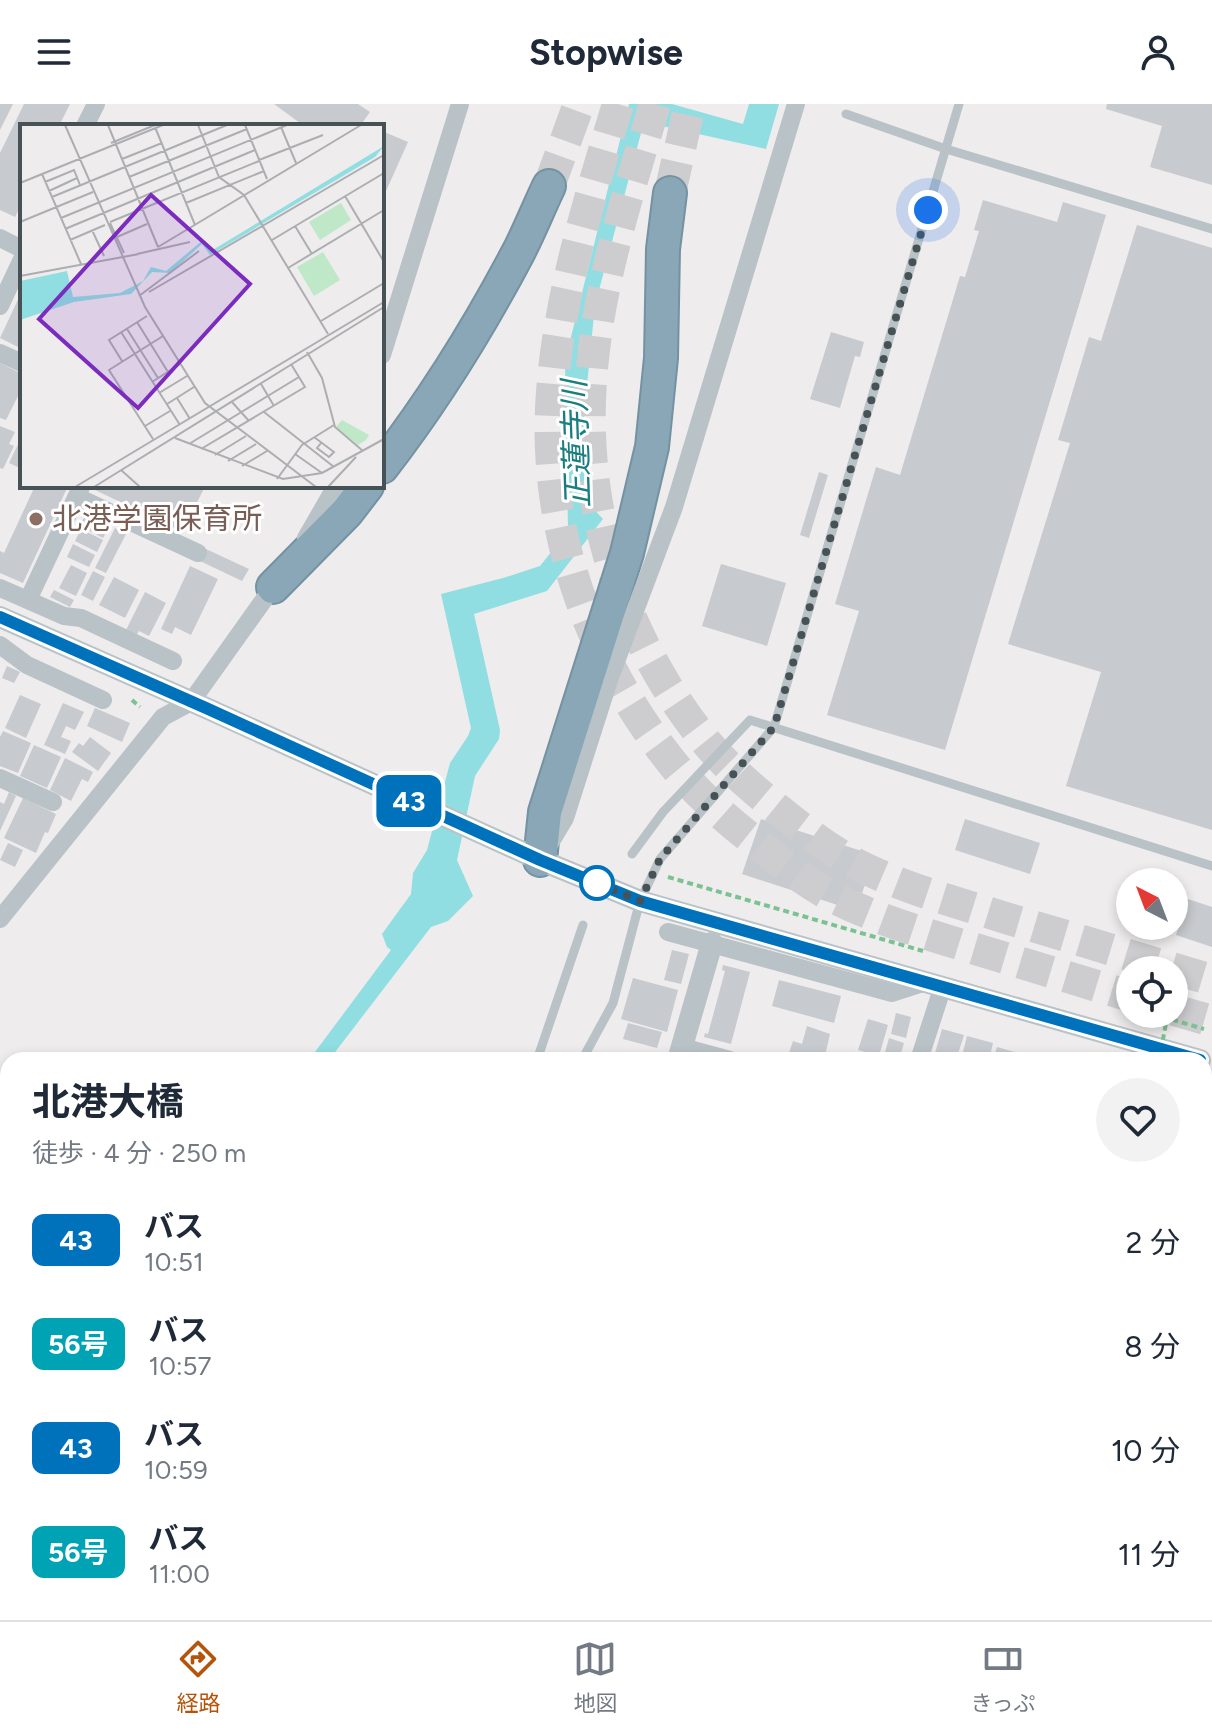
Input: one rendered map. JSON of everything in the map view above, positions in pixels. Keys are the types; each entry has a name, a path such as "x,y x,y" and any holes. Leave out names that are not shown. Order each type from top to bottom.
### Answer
{"highway":[{"path":"384,464 439,386 479,321 518,253 549,186"},
{"path":"540,860 545,812 627,553 652,447 661,358 663,249 670,193"},
{"path":"273,587 347,512 365,488"}],"street":[{"path":"86,124 96,104"},
{"path":"384,349 460,104"},
{"path":"540,860 565,818 609,680 674,507 796,104"},
{"path":"0,238 20,248"},
{"path":"0,306 20,263"},
{"path":"0,353 20,362"},
{"path":"0,919 163,717 199,705 314,526 335,488"},
{"path":"28,600 79,492 198,553"},
{"path":"0,588 64,616 81,618 173,661"},
{"path":"0,617 540,860 640,901 1171,1052"},
{"path":"0,645 27,665 103,700"},
{"path":"0,778 53,802"},
{"path":"668,932 892,993 934,984"},
{"path":"680,1052 712,943"},
{"path":"921,1052 934,984"}],"lane":[{"path":"586,1052 613,1003 640,901 660,859 774,727 959,104"},
{"path":"846,114 946,149 1212,229"},
{"path":"632,854 663,812 750,720 1212,866"},
{"path":"540,1052 583,925"}],"path":[{"path":"668,877 923,951"},
{"path":"1188,1024 1204,1029"},
{"path":"1161,1052 1165,1028"}],"water":[{"name":"正蓮寺川","path":"629,104 672,104 743,124 749,104 779,104 766,149 644,122 595,305 584,415 589,504 603,519 547,591 474,614 500,730 499,739 475,776 457,860 473,896 448,921 431,927 335,1052 315,1052 391,950 382,934 411,894 413,873 427,850 450,763 471,728 441,594 540,566 568,531 565,361"}],"building":[{"path":"0,104 13,104 0,130"},
{"path":"24,104 70,104 60,124 20,124 20,207 15,217 0,210 0,153"},
{"path":"274,104 358,104 370,112 361,124 301,124"},
{"path":"1107,104 1212,104 1212,185 1150,167 1162,126 1106,109"},
{"path":"384,132 408,142 384,196"},
{"path":"983,200 1057,222 1063,202 1106,215 945,750 827,715 859,611 835,604 876,467 900,475 960,276 965,277 979,231 974,230"},
{"path":"1137,225 1212,248 1212,830 1066,786 1101,672 1008,644 1070,443 1058,440 1089,337 1101,341"},
{"path":"20,295 20,348 0,338"},
{"path":"831,332 864,342 860,357 855,356 840,408 810,399"},
{"path":"0,363 20,373 20,392 6,420 0,418"},
{"path":"0,426 15,432 9,444 14,446 3,469 0,468"},
{"name":"北港学園保育所","path":"20,440 20,468 9,463"},
{"path":"819,472 828,475 809,538 800,535"},
{"name":"北港学園保育所","path":"34,488 67,488 23,583 0,573 0,551 4,553"},
{"path":"93,488 204,488 183,532"},
{"path":"86,513 110,525 103,538 80,526"},
{"path":"115,528 126,534 106,573 95,568"},
{"path":"81,529 103,540 97,552 75,541"},
{"path":"73,544 95,555 89,567 67,557"},
{"path":"206,549 249,569 242,581 200,561"},
{"path":"721,564 786,583 767,646 702,626"},
{"path":"71,565 87,573 76,596 59,588"},
{"path":"190,566 218,579 191,635 175,627 172,634 161,629"},
{"path":"93,571 105,577 93,601 81,595"},
{"path":"114,577 139,590 125,618 99,605"},
{"path":"54,590 74,600 70,607 50,597"},
{"path":"145,592 166,603 149,636 139,631 135,637 125,632"},
{"path":"7,666 20,672 14,683 2,678"},
{"path":"20,695 41,704 26,738 5,728"},
{"path":"63,703 84,712 75,730 66,726 61,737 71,741 65,754 44,745"},
{"path":"95,708 130,723 122,742 87,726"},
{"path":"3,731 31,743 18,773 0,766 0,737"},
{"path":"90,737 111,753 98,771 72,752 79,743 83,746"},
{"path":"34,745 61,757 47,788 20,776"},
{"path":"65,758 93,772 88,782 82,779 71,801 50,790"},
{"path":"9,792 16,796 0,831 0,802 4,804"},
{"path":"23,798 56,814 36,853 4,838"},
{"path":"761,819 868,853 863,871 869,873 856,911 742,874"},
{"path":"965,819 1040,843 1030,874 955,850"},
{"path":"8,843 23,850 15,867 0,860"},
{"path":"946,890 971,898 968,908 943,900"},
{"path":"1188,899 1212,907 1212,947 1188,939"},
{"path":"672,950 689,954 681,984 664,980"},
{"path":"723,965 750,972 731,1044 704,1037 705,1033 708,1034 725,971 722,970"},
{"path":"633,978 678,990 667,1032 621,1019"},
{"path":"779,980 841,996 834,1023 772,1006"},
{"path":"896,1013 911,1017 906,1038 891,1034"},
{"path":"868,1019 888,1025 880,1052 858,1050"},
{"path":"628,1023 662,1032 657,1048 623,1039"},
{"path":"807,1026 830,1034 826,1052 789,1052 793,1041 802,1044"},
{"path":"942,1029 964,1035 959,1052 935,1052"},
{"path":"967,1036 993,1043 991,1052 963,1052"},
{"path":"889,1038 904,1043 901,1052 885,1052"},
{"path":"997,1047 1015,1052 995,1052"}],"tunnel":[{"path":"549,186 579,104"},
{"path":"618,104 566,292 554,369 551,457 557,506 581,601 622,690 648,731 695,789 744,833 816,888 855,908 904,927 1116,992"},
{"path":"655,104 622,214 604,288 592,364 591,448 595,494 617,583 634,625 679,706 707,743 751,787 820,841 862,867 934,896 1212,980"},
{"path":"670,193 690,104"},
{"path":"1188,1014 1212,1021"}],"bus line":[{"name":"43","path":"0,617 540,860 640,901 1172,1052"}],"place":[{"name":"北港学園保育所","path":"36,519"}],"route":[{"path":"597,883 592,881 640,901 660,859 774,727 928,210"}]}
